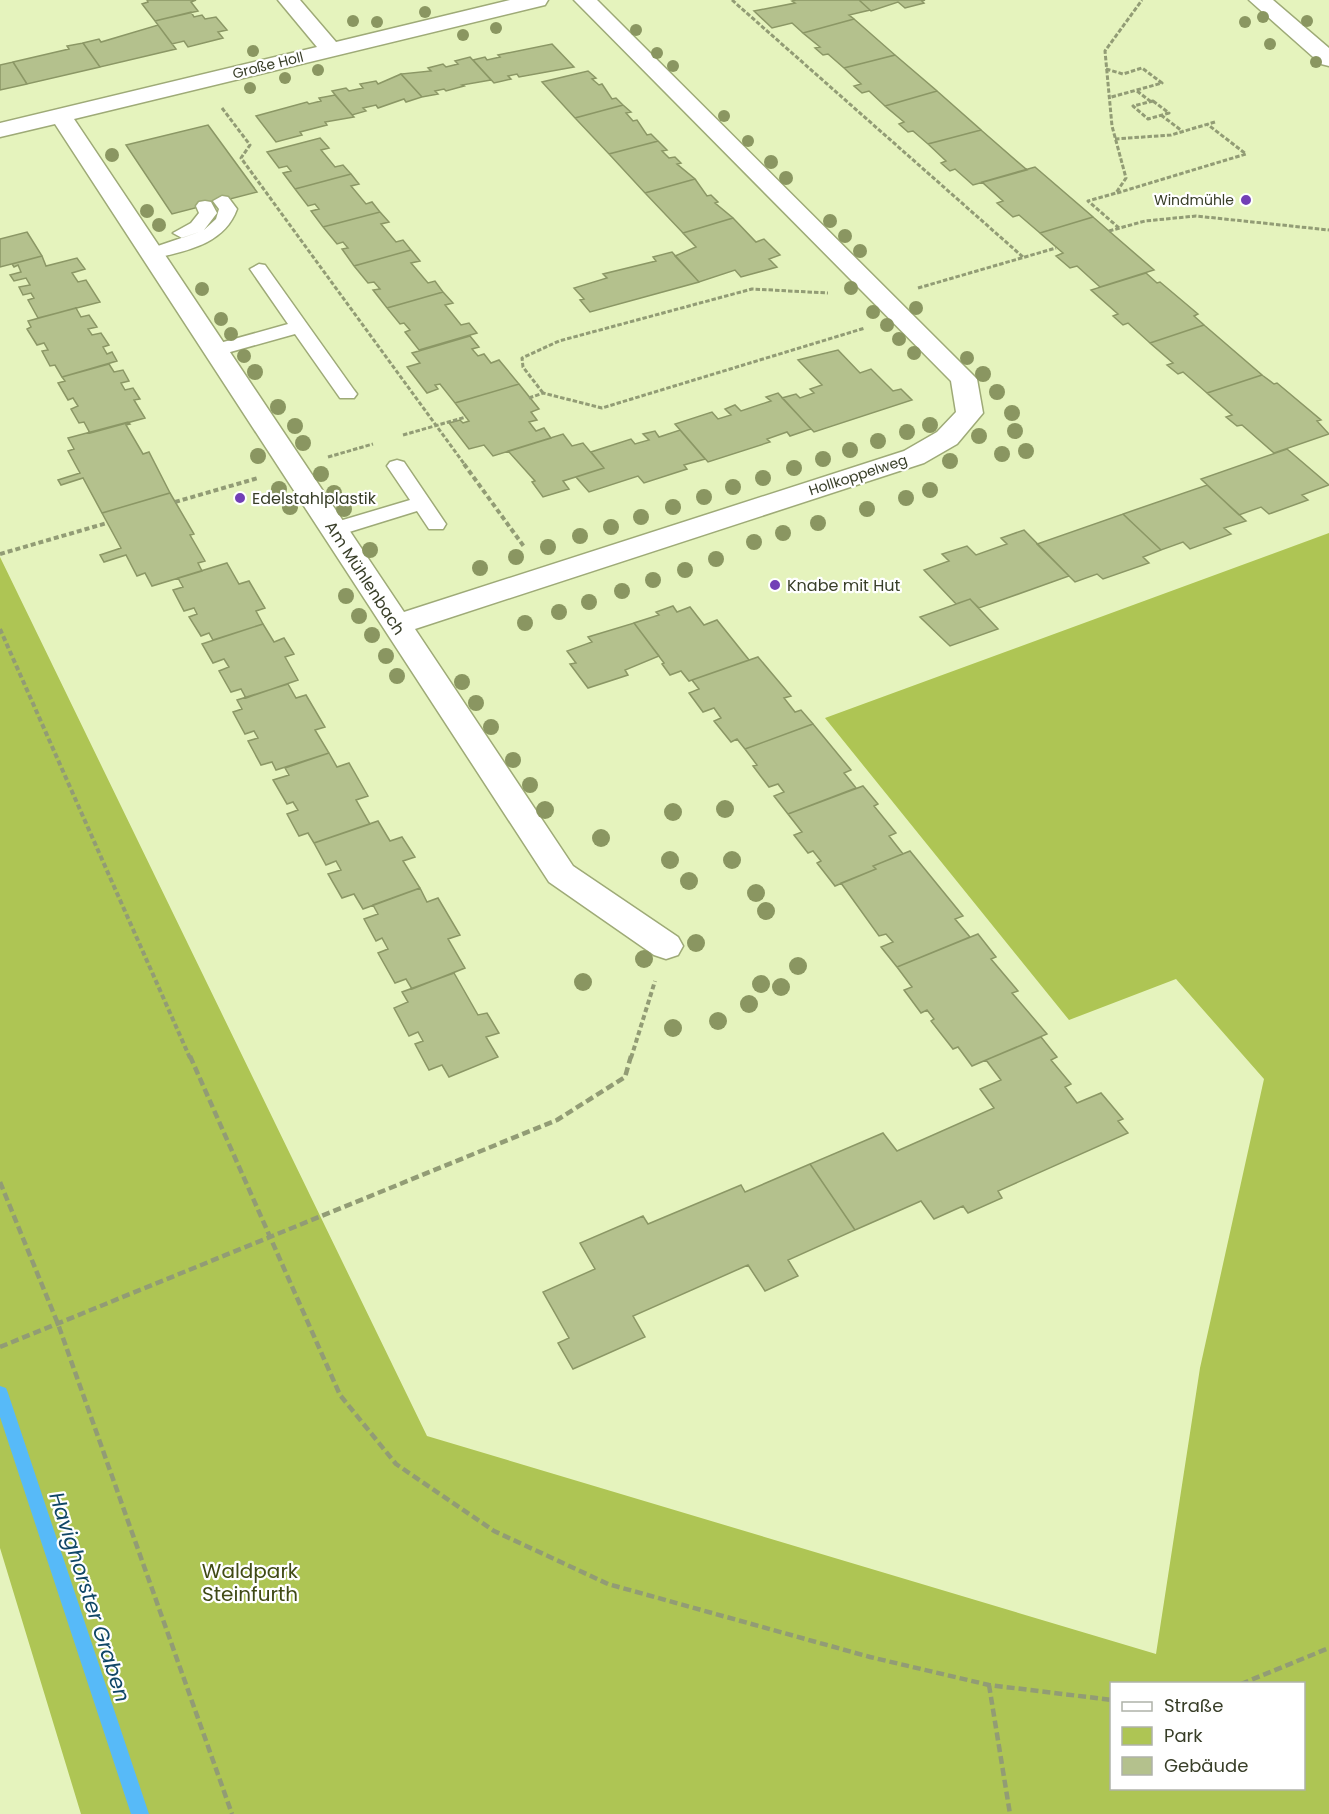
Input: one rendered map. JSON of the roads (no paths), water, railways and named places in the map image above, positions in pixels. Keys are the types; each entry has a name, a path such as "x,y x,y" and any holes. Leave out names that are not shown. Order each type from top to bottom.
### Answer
{"street":[{"path":"289,0 331,50"},
{"name":"Große Holl","path":"0,130 537,0"},
{"name":"Hollkoppelweg","path":"396,625 914,457 947,438 970,413 964,379 585,0"},
{"path":"1260,0 1329,59"},
{"name":"Am Mühlenbach","path":"61,116 561,874 666,946"}],"lane":[{"path":"149,249 190,243 221,226 228,209 214,203"},
{"path":"259,269 347,394"},
{"path":"216,350 300,327"},
{"path":"397,466 436,524"},
{"path":"333,530 422,503"}],"waterway":[{"name":"Havighorster Graben","path":"0,1393 140,1814"}],"place":[{"name":"Windmühle","path":"1246,200"},
{"name":"Edelstahlplastik","path":"240,498"},
{"name":"Knabe mit Hut","path":"775,585"}],"park label":[{"name":"Waldpark Steinfurth","path":"250,1582"}]}
